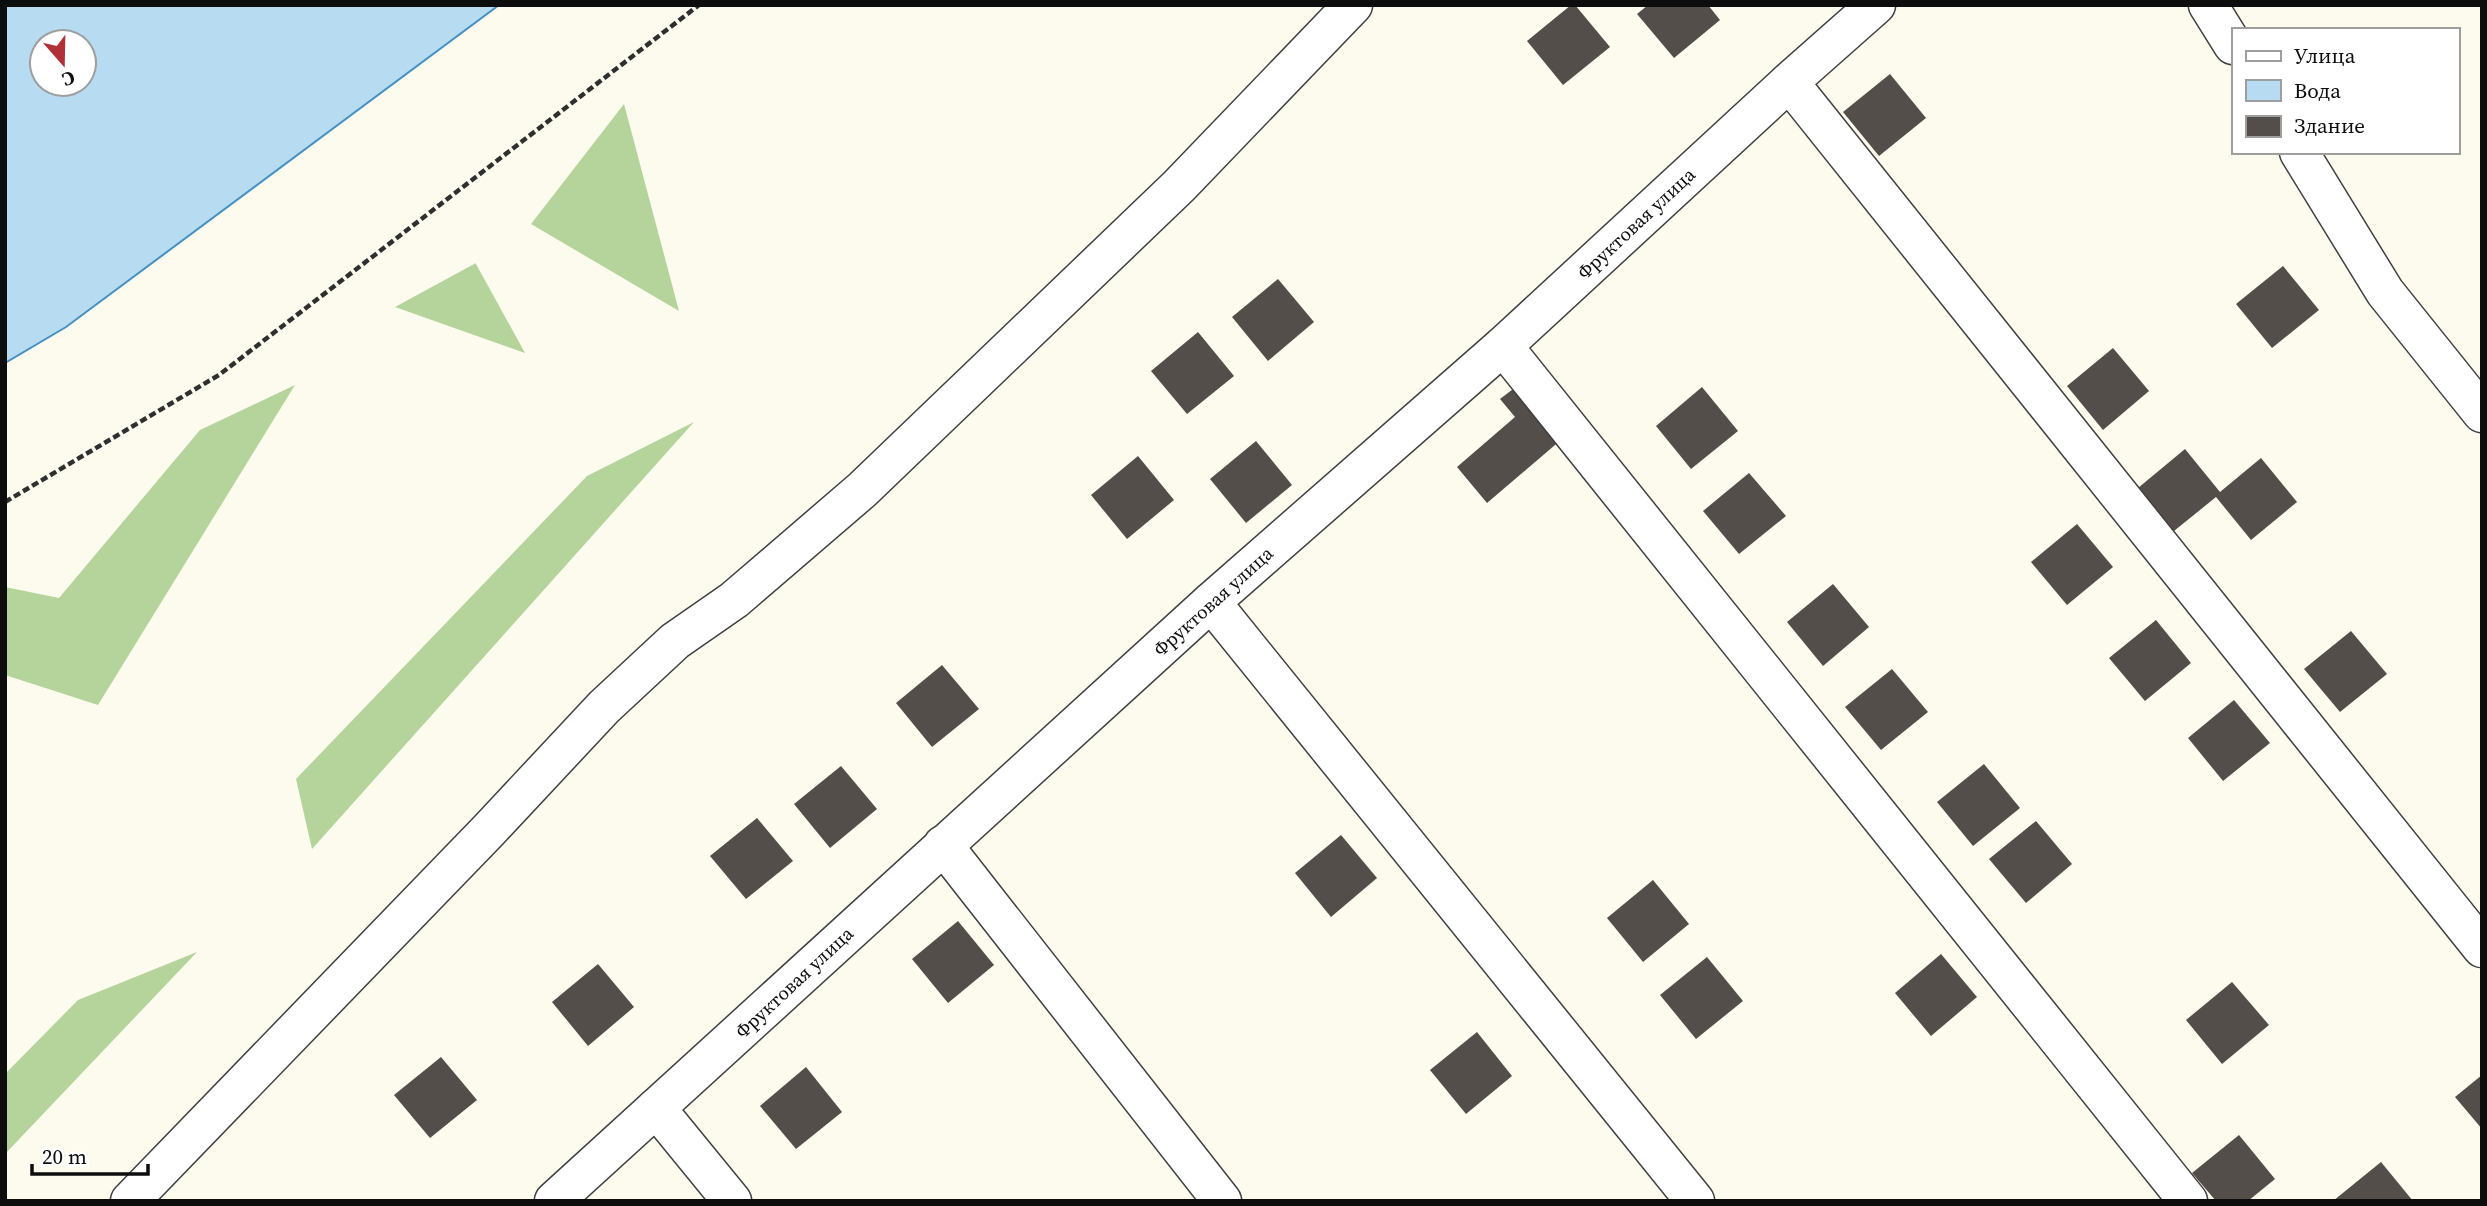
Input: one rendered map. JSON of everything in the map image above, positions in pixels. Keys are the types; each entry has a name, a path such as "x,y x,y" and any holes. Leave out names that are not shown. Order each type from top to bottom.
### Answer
{"street":[{"path":"130,1201 604,707 675,641 734,600 862,490 1179,186 1353,5"},
{"name":"Фруктовая улица","path":"554,1201 1211,602 1503,346 1876,5"},
{"path":"2208,5 2232,44"},
{"path":"1789,82 2482,948"},
{"path":"2300,154 2385,292 2482,413"},
{"path":"1503,346 2188,1201"},
{"path":"1211,602 1695,1201"},
{"path":"943,845 1222,1201"},
{"path":"656,1108 732,1201"}],"path":[{"path":"5,502 219,376 699,5"}],"green space":[{"path":"624,104 679,311 531,224"},
{"path":"476,264 525,353 395,307"},
{"path":"295,385 98,705 5,675 5,587 59,598 200,430"},
{"path":"694,422 312,849 296,779 587,476"},
{"path":"197,952 5,1154 5,1074 78,1000"}],"water":[{"path":"5,5 499,5 66,327 5,363"}],"building":[{"path":"1571,5 1575,5 1610,47 1563,85 1527,41"},
{"path":"1648,5 1708,5 1720,20 1674,58 1637,14"},
{"path":"1890,74 1926,118 1879,156 1843,112"},
{"path":"2283,266 2319,310 2272,348 2236,304"},
{"path":"1278,279 1314,322 1268,361 1232,317"},
{"path":"1198,332 1234,376 1187,414 1151,371"},
{"path":"2113,348 2149,391 2103,430 2067,386"},
{"path":"1517,386 1562,439 1487,503 1457,467 1515,417 1500,399"},
{"path":"1702,387 1738,431 1691,469 1656,426"},
{"path":"1256,441 1292,485 1246,523 1210,479"},
{"path":"2185,449 2220,492 2261,458 2297,502 2251,540 2216,497 2174,531 2138,488"},
{"path":"1138,456 1174,500 1127,539 1091,495"},
{"path":"1749,473 1786,516 1739,554 1703,511"},
{"path":"2077,524 2113,567 2067,605 2031,562"},
{"path":"1833,584 1869,627 1823,666 1787,622"},
{"path":"2156,620 2191,663 2145,701 2109,658"},
{"path":"2351,631 2387,674 2340,712 2304,669"},
{"path":"942,665 979,709 932,747 896,703"},
{"path":"1892,669 1928,712 1881,750 1845,707"},
{"path":"2234,700 2270,743 2223,781 2188,738"},
{"path":"1984,764 2020,808 1973,846 1937,802"},
{"path":"841,766 877,809 830,848 794,804"},
{"path":"757,818 793,861 746,899 710,856"},
{"path":"2036,821 2072,864 2026,903 1989,859"},
{"path":"1341,835 1377,878 1331,917 1295,873"},
{"path":"1653,880 1689,924 1643,962 1607,918"},
{"path":"958,921 994,965 948,1003 912,959"},
{"path":"1941,954 1977,997 1931,1036 1895,993"},
{"path":"1707,957 1743,1001 1696,1039 1660,995"},
{"path":"598,964 634,1007 588,1046 552,1002"},
{"path":"2232,982 2269,1025 2222,1064 2186,1020"},
{"path":"1477,1032 1512,1076 1466,1114 1430,1070"},
{"path":"441,1057 477,1100 430,1138 394,1095"},
{"path":"806,1067 842,1112 796,1149 760,1106"},
{"path":"2482,1075 2482,1129 2455,1097"},
{"path":"2239,1135 2275,1179 2248,1201 2216,1201 2192,1173"},
{"path":"2381,1162 2413,1201 2333,1201"}]}
